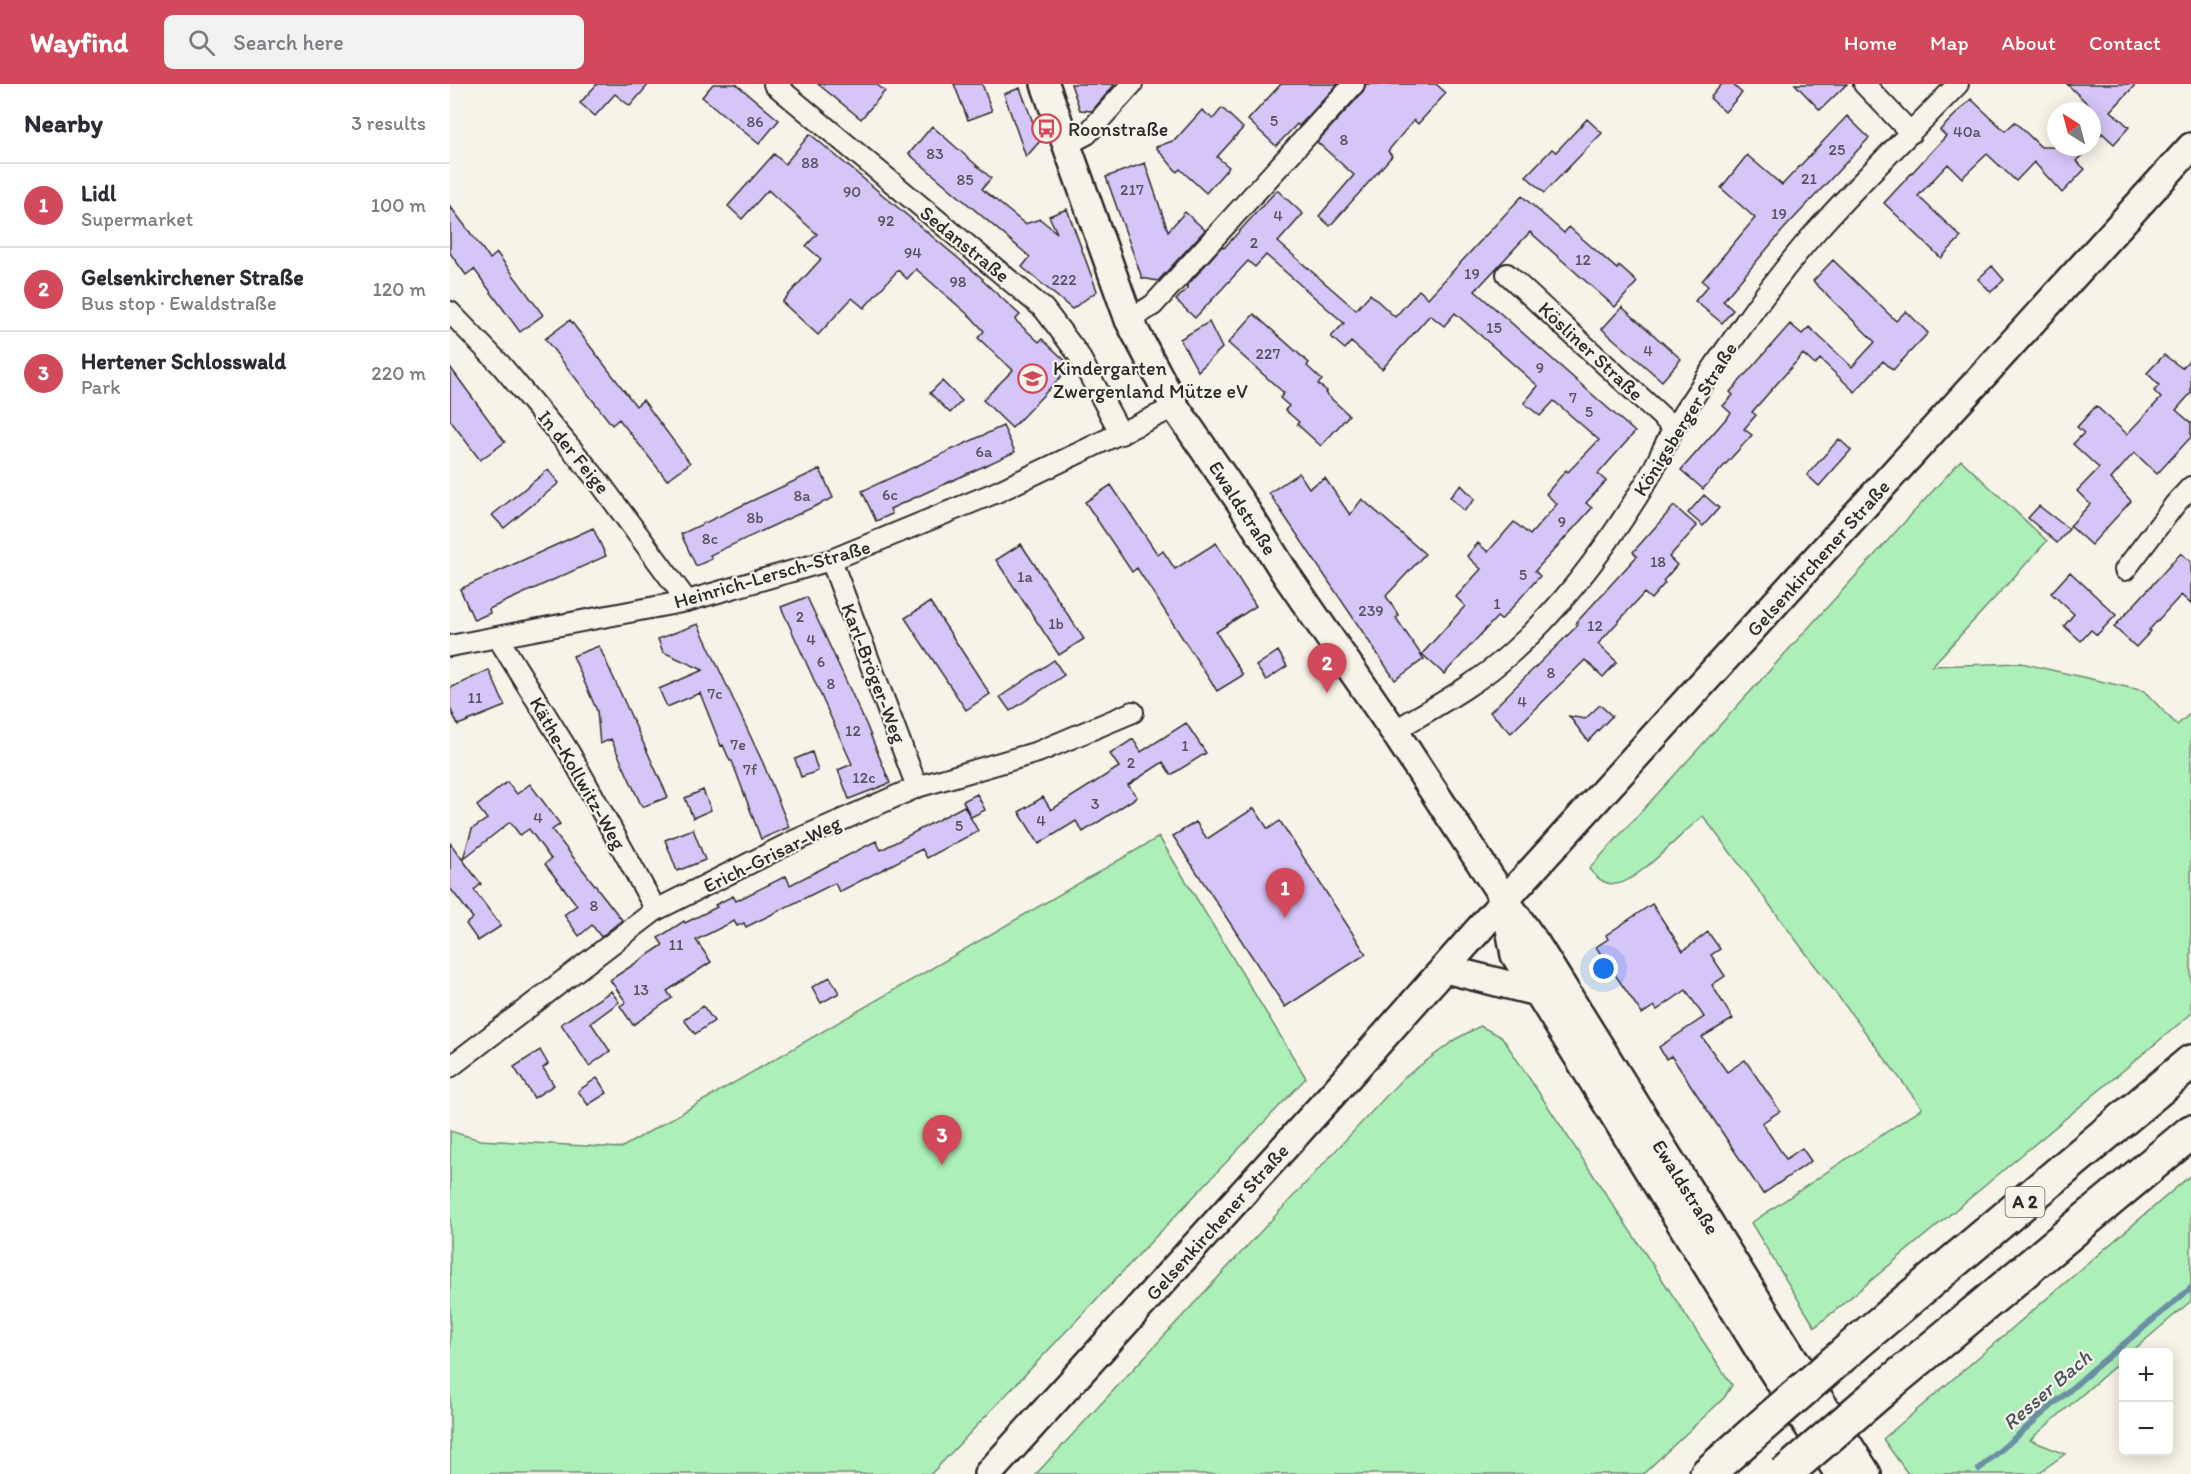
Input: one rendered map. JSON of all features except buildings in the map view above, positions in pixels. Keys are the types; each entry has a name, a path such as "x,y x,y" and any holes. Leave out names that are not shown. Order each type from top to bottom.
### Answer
{"highway":[{"name":"A 2","path":"1707,1474 1859,1341 2191,1062"},
{"name":"A 2","path":"1785,1474 2191,1132"}],"main road":[{"name":"Ewaldstraße","path":"1045,84 1130,320 1175,406 1536,944 1868,1474"},
{"name":"Gelsenkirchener Straße","path":"988,1474 1505,900 2191,147"},
{"name":"Ewaldstraße","path":"1505,900 1515,955 1763,1356 1839,1474"},
{"path":"1445,969 1537,992"}],"street":[{"name":"Sedanstraße","path":"774,84 1044,309 1078,354 1121,434"},
{"path":"1066,146 1087,134 1132,84"},
{"path":"1130,320 1153,305 1306,140 1354,84"},
{"path":"1864,84 1911,133"},
{"name":"Königsberger Straße","path":"1394,732 1472,684 1536,630 1579,579 1626,515 1649,478 1674,428 1742,327 1804,245 1958,84"},
{"name":"Kösliner Straße","path":"1507,274 1674,428"},
{"name":"In der Feige","path":"450,312 501,365 600,483 687,601"},
{"name":"Heinrich-Lersch-Straße","path":"450,646 687,601 831,560 998,492 1175,406"},
{"path":"2125,570 2191,487"},
{"name":"Karl-Bröger-Weg","path":"831,560 916,787"},
{"name":"Käthe-Kollwitz-Weg","path":"498,638 570,754 656,910"},
{"name":"Erich-Grisar-Weg","path":"450,1067 656,910 794,841 916,787 1038,752 1132,712"}],"green space":[{"path":"1961,460 2047,541 1932,666 2021,663 2144,691 2177,725 2191,713 2191,1014 1815,1327 1751,1223 1922,1108 1703,816 1648,866 1625,881 1616,884 1604,882 1589,869"},
{"path":"1159,837 1306,1078 931,1474 450,1474 450,1131 480,1140 621,1148"},
{"path":"1480,1026 1502,1037 1732,1385 1724,1398 1643,1474 1036,1474 1402,1079 1456,1039"},
{"path":"2191,1175 2191,1301 2136,1348 2119,1348 2119,1362 2030,1440 2065,1454 2037,1474 1908,1474 1883,1439"}],"waterway":[{"name":"Resser Bach","path":"1979,1469 2191,1288"}],"place":[{"name":"Roonstraße","path":"1047,129"},
{"name":"Kindergarten Zwergenland Mütze eV","path":"1032,379"},
{"name":"Gelsenkirchener Straße","path":"1327,693"},
{"name":"Lidl","path":"1285,918"},
{"name":"Hertener Schlosswald","path":"942,1165"}]}
